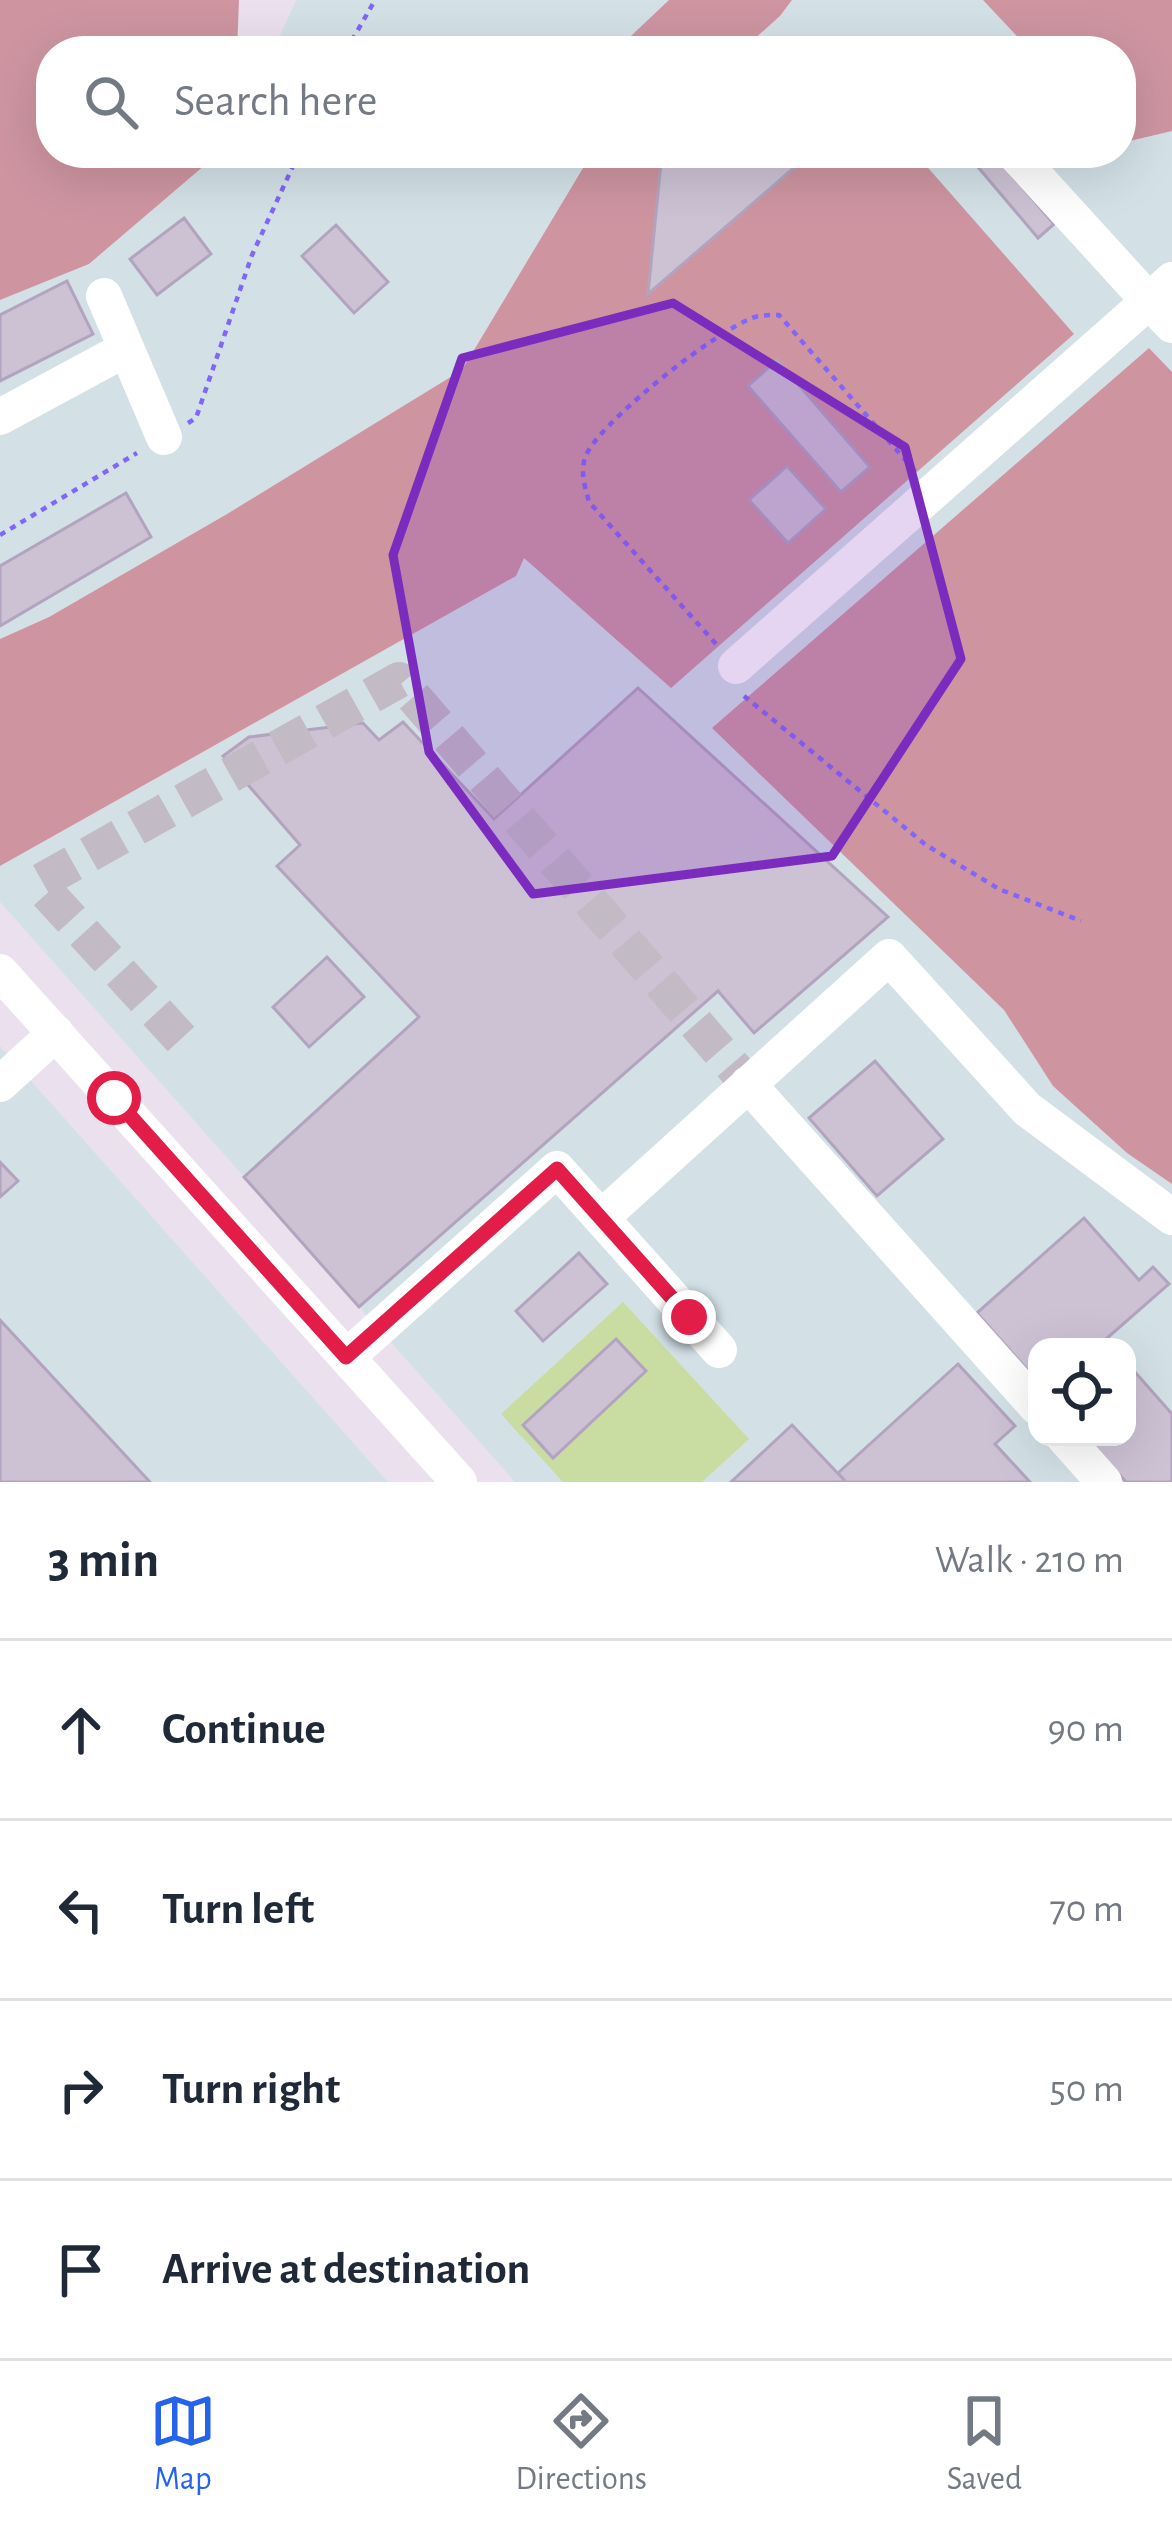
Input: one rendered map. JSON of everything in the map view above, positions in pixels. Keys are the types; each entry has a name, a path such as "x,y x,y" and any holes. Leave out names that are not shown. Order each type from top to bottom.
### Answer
{"street":[{"path":"736,666 934,492 1165,302 1029,168"},
{"path":"104,296 164,437"},
{"path":"0,417 126,349"},
{"path":"601,1218 889,957 1027,1109 1172,1217"},
{"path":"0,972 459,1482"},
{"path":"0,1084 56,1033"},
{"path":"748,1084 1028,1397"},
{"path":"346,1357 557,1169 719,1350"},
{"path":"1071,1446 1099,1480"}],"path":[{"path":"355,36 375,0"},
{"path":"0,535 196,418 252,255 292,168"},
{"path":"934,492 779,315 755,316 725,332 633,404 589,450 581,475 589,502 736,666 732,685 754,706 926,844 1000,889 1081,921"}],"highlighted area":[{"path":"673,303 905,447 961,659 832,856 533,894 429,752 393,555 462,358"}],"shaded area":[{"path":"0,0 239,0 238,36 36,36 36,168 201,168 89,264 0,300"},
{"path":"296,0 669,0 631,36 280,36"},
{"path":"669,0 792,0 758,36 631,36"},
{"path":"792,0 1172,0 1172,1482 515,1482 0,902 0,866 515,576 657,168 1136,168 1136,36 758,36"},
{"path":"983,0 1172,0 1172,131 1136,139 1136,36 1017,36"},
{"path":"201,168 583,168 462,370 227,514 49,617 0,639 0,300 89,264"},
{"path":"583,168 661,168 650,293 795,168 928,168 1074,334 671,688 524,558 516,576 0,866 0,639 49,617 227,514 462,370"},
{"path":"1149,348 1172,372 1172,1184 1127,1153 1053,1086 1004,1010 712,728"},
{"path":"0,1046 388,1482 0,1482"},
{"path":"623,1302 749,1439 702,1482 563,1482 501,1414"}],"building":[{"path":"661,168 794,168 648,294"},
{"path":"979,168 1006,168 1054,224 1038,238"},
{"path":"184,218 211,254 157,295 130,259"},
{"path":"336,225 388,282 354,313 302,256"},
{"path":"67,281 93,334 0,381 0,315"},
{"path":"777,360 870,467 841,492 748,386"},
{"path":"787,466 826,509 788,543 749,500"},
{"path":"126,493 151,537 0,626 0,566"},
{"path":"638,688 888,917 754,1033 718,991 359,1307 244,1177 419,1017 277,866 300,845 223,756 249,737 363,723 379,740 403,722 494,819"},
{"path":"327,957 364,997 309,1047 273,1007"},
{"path":"875,1061 943,1139 877,1196 809,1118"},
{"path":"0,1162 18,1181 0,1197"},
{"path":"1084,1218 1139,1280 1153,1267 1169,1284 1107,1338 1028,1338 1028,1371 977,1313"},
{"path":"579,1253 607,1284 543,1341 516,1311"},
{"path":"0,1320 150,1482 0,1482"},
{"path":"616,1339 646,1371 553,1458 523,1425"},
{"path":"958,1364 1015,1426 995,1444 1030,1482 846,1482 838,1473"},
{"path":"1136,1373 1172,1414 1172,1482 1126,1482 1094,1446 1136,1446"},
{"path":"792,1425 846,1482 731,1482"}],"tunnel":[{"path":"181,1039 38,883 399,680 748,1084"}],"route":[{"path":"114,1098 346,1357 557,1169 689,1317"}]}
